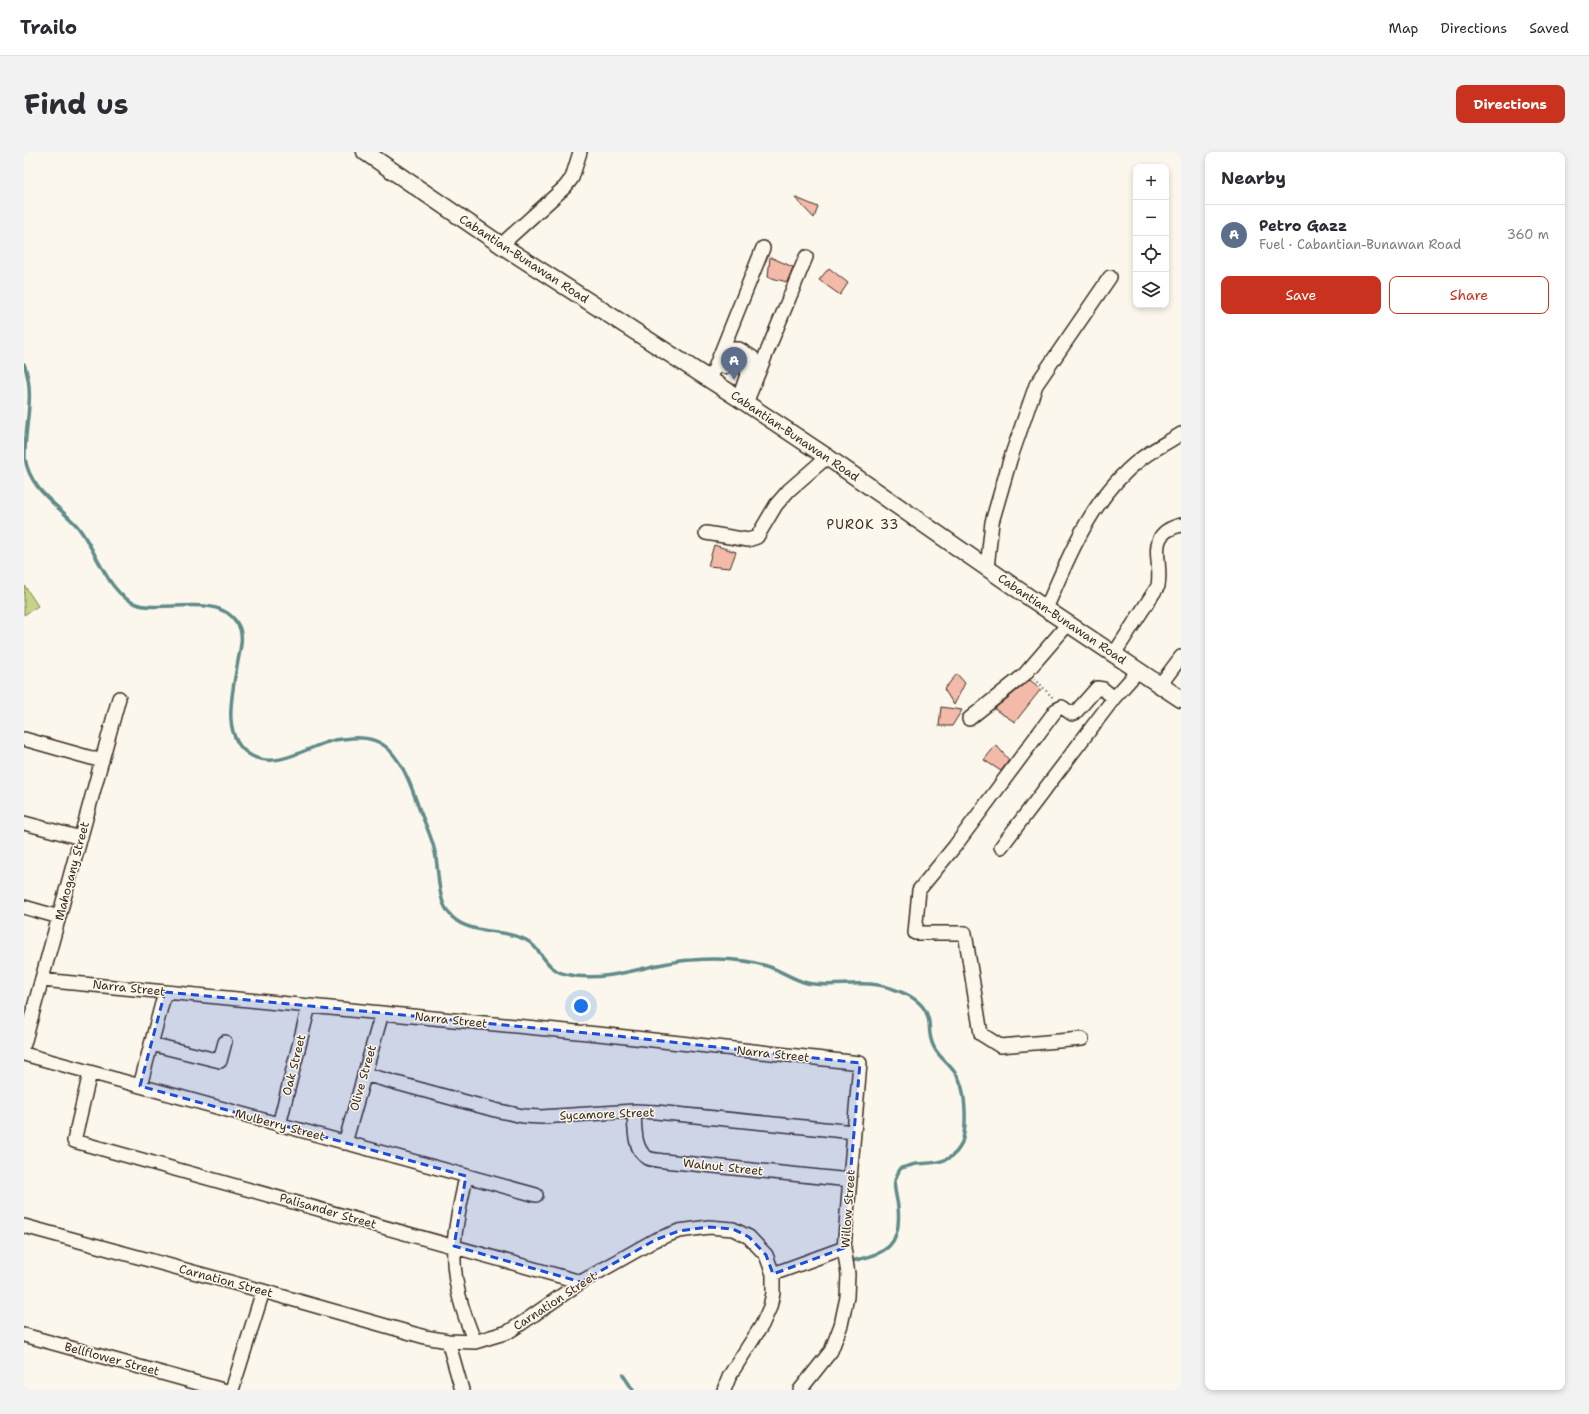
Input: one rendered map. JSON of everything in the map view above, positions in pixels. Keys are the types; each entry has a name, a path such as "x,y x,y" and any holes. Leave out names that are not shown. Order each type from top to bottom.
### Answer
{"main road":[{"name":"Cabantian-Bunawan Road","path":"365,152 501,245 827,457 1046,609 1181,699"}],"street":[{"path":"501,245 565,187 572,178 580,152"},
{"path":"714,383 763,248"},
{"path":"743,401 806,256"},
{"path":"987,568 992,522 1010,460 1036,385 1110,277"},
{"path":"714,383 733,349 739,349 749,354 752,357 743,401"},
{"path":"1046,609 1072,550 1086,524 1104,497 1123,474 1142,458 1181,434"},
{"path":"706,533 748,540 757,537 776,505 789,490 827,457"},
{"path":"1114,654 1158,586 1160,576 1157,547 1160,537 1166,530 1181,525"},
{"path":"969,719 1016,683 1068,624"},
{"path":"1160,685 1181,657"},
{"path":"1001,847 1114,698 1138,670"},
{"path":"1082,1039 1000,1046 981,1034 965,933 915,933 919,890 955,846 1056,710 1062,708 1072,714 1076,713 1097,688 1103,689 1114,698"},
{"name":"Mahogany Street","path":"24,1044 119,698"},
{"path":"24,739 102,761"},
{"path":"24,823 81,838"},
{"path":"24,907 59,917"},
{"name":"Narra Street","path":"42,980 608,1035 860,1063"},
{"path":"140,1086 165,992"},
{"name":"Oak Street","path":"279,1125 309,1006"},
{"name":"Olive Street","path":"345,1143 382,1013"},
{"path":"151,1044 220,1061 225,1042"},
{"name":"Mulberry Street","path":"24,1054 536,1195"},
{"name":"Willow Street","path":"800,1390 831,1351 841,1325 847,1289 848,1274 844,1248 860,1063"},
{"name":"Palisander Street","path":"90,1073 74,1141 581,1282"},
{"name":"Sycamore Street","path":"364,1074 494,1110 523,1116 541,1117 634,1111 656,1112 854,1132"},
{"name":"Walnut Street","path":"634,1111 636,1139 639,1149 648,1158 664,1161 850,1180"},
{"path":"466,1176 456,1229 454,1271 457,1292 475,1342"},
{"name":"Carnation Street","path":"24,1226 425,1337 448,1341 475,1342 497,1336 518,1326 581,1282 655,1240 679,1231 709,1227 733,1230 749,1237 766,1255 773,1274 773,1293 770,1307 762,1325 730,1375 724,1390"},
{"path":"773,1274 844,1248"},
{"path":"232,1390 262,1291"},
{"name":"Bellflower Street","path":"24,1335 223,1390"},
{"path":"448,1341 462,1390"}],"path":[{"path":"1028,671 1062,708"}],"highlighted area":[{"path":"165,992 608,1035 860,1063 844,1248 773,1274 766,1255 749,1237 733,1229 709,1227 679,1231 655,1240 581,1282 454,1246 466,1176 140,1086"}],"green space":[{"path":"24,585 38,606 24,615"}],"building":[{"path":"794,197 818,207 814,218"},
{"path":"770,257 793,267 787,282 768,277"},
{"path":"829,268 848,283 840,295 819,280"},
{"path":"714,545 736,552 730,568 708,566"},
{"path":"957,674 965,683 954,705 944,689"},
{"path":"1030,680 1041,689 1015,722 994,709"},
{"path":"941,707 962,710 952,726 939,726"},
{"path":"996,745 1009,760 1001,771 984,760"}],"waterway":[{"path":"24,364 29,387 29,411 25,446 25,458 28,469 38,488 77,526 84,535 111,582 128,600 139,605 150,607 191,605 205,606 218,609 229,614 237,623 241,632 241,642 233,686 231,713 232,726 235,738 242,748 252,756 262,760 273,760 294,755 335,740 351,738 374,740 389,749 406,774 430,834 436,858 441,897 450,914 457,921 473,928 509,934 526,940 535,947 554,969 561,973 575,976 605,976 677,961 722,959 761,964 807,983 824,985 869,984 886,986 908,995 921,1005 927,1014 934,1048 951,1067 961,1085 965,1110 964,1136 960,1147 950,1158 939,1162 916,1164 901,1168 895,1183 899,1220 894,1239 889,1246 882,1251 874,1255 851,1261"},
{"path":"623,1375 633,1390"}],"place":[{"name":"Petro Gazz","path":"734,380"}],"district":[{"name":"PUROK 33","path":"863,524"}]}
